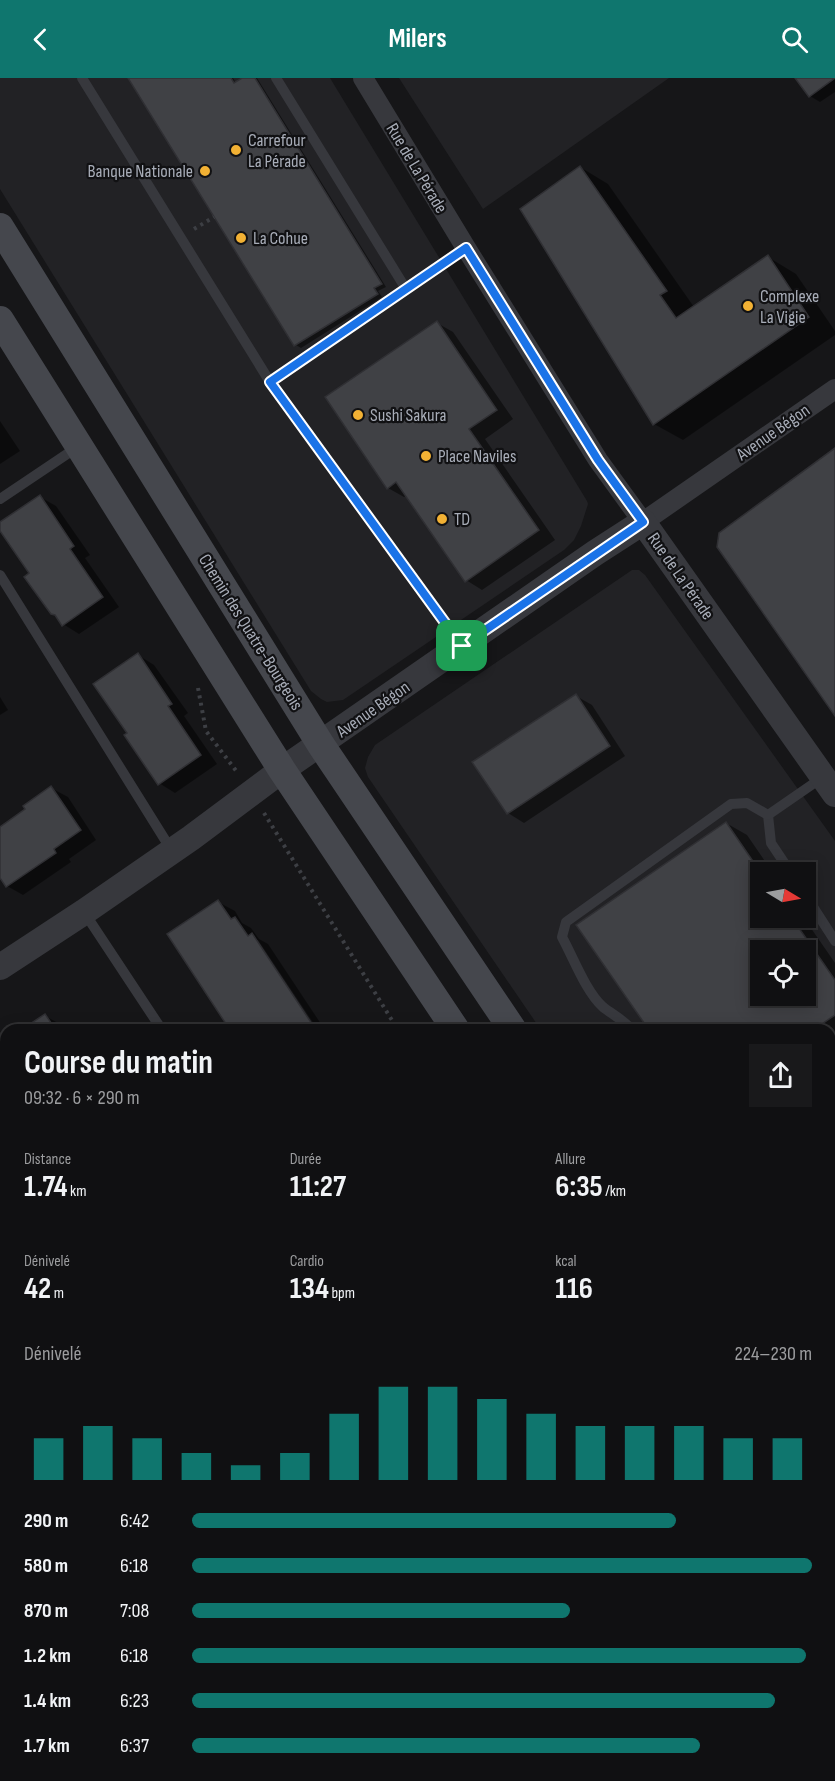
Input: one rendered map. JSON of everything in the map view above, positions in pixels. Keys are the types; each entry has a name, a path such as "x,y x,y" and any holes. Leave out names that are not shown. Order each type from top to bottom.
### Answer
{"main road":[{"name":"Chemin des Quatre-Bourgeois","path":"0,227 321,745 509,1024"},
{"path":"0,320 282,770 452,1024"}],"street":[{"name":"Rue de La Pérade","path":"363,78 598,460 829,785"},
{"name":"Avenue Bégon","path":"0,967 84,912 282,770 835,389"}],"lane":[{"path":"82,78 270,382 462,646"},
{"path":"276,78 406,289"},
{"path":"270,382 466,248"},
{"path":"0,499 79,446"},
{"path":"0,575 172,851"},
{"path":"768,815 829,785"},
{"path":"626,1024 603,1007 593,995 562,937 566,921 731,804 747,803 768,815"},
{"path":"768,815 771,843 783,862"},
{"path":"84,912 158,1024"},
{"path":"816,912 835,941"}],"path":[{"path":"197,688 206,731 252,792 394,1024"}],"shaded area":[{"path":"0,78 330,78 587,501 581,526 574,540 564,550 343,700 327,702 311,691 0,189"},
{"path":"399,78 669,78 483,209"},
{"path":"632,570 639,570 645,575 835,841 835,1024 537,1024 368,777 365,768 375,745"}],"building":[{"name":"Carrefour La Pérade","path":"128,78 231,78 234,83 242,78 255,78 382,284 374,288 378,294 294,346"},
{"path":"795,78 835,78 809,97"},
{"name":"Complexe La Vigie","path":"580,166 667,291 660,295 676,318 768,255 809,317 653,425 520,209"},
{"name":"Place Naviles","path":"437,321 497,410 469,429 539,530 465,582 396,482 387,489 325,397"},
{"path":"835,448 835,716 717,547 719,533"},
{"path":"40,495 74,546 70,549 103,597 62,626 24,577 29,573 0,531 0,522"},
{"path":"138,653 172,704 168,706 201,755 158,785 124,735 127,733 93,684"},
{"path":"576,694 610,746 507,814 472,762"},
{"path":"51,786 81,830 54,849 56,853 6,887 0,878 0,827 25,809 23,806"},
{"path":"726,822 753,862 750,862 750,928 799,928 807,940 750,940 750,1006 816,1006 816,953 835,980 835,1015 822,1024 645,1024 576,925"},
{"path":"218,900 231,919 235,917 248,936 252,933 312,1024 226,1024 167,934"},
{"path":"45,1014 52,1024 30,1024"}],"place":[{"name":"Carrefour La Pérade","path":"236,150"},
{"name":"Banque Nationale","path":"205,171"},
{"name":"La Cohue","path":"241,238"},
{"name":"Complexe La Vigie","path":"748,306"},
{"name":"Sushi Sakura","path":"358,415"},
{"name":"Place Naviles","path":"426,456"},
{"name":"TD","path":"442,519"}],"route":[{"path":"466,248 598,460 643,522 462,646 270,382 466,248"}]}
